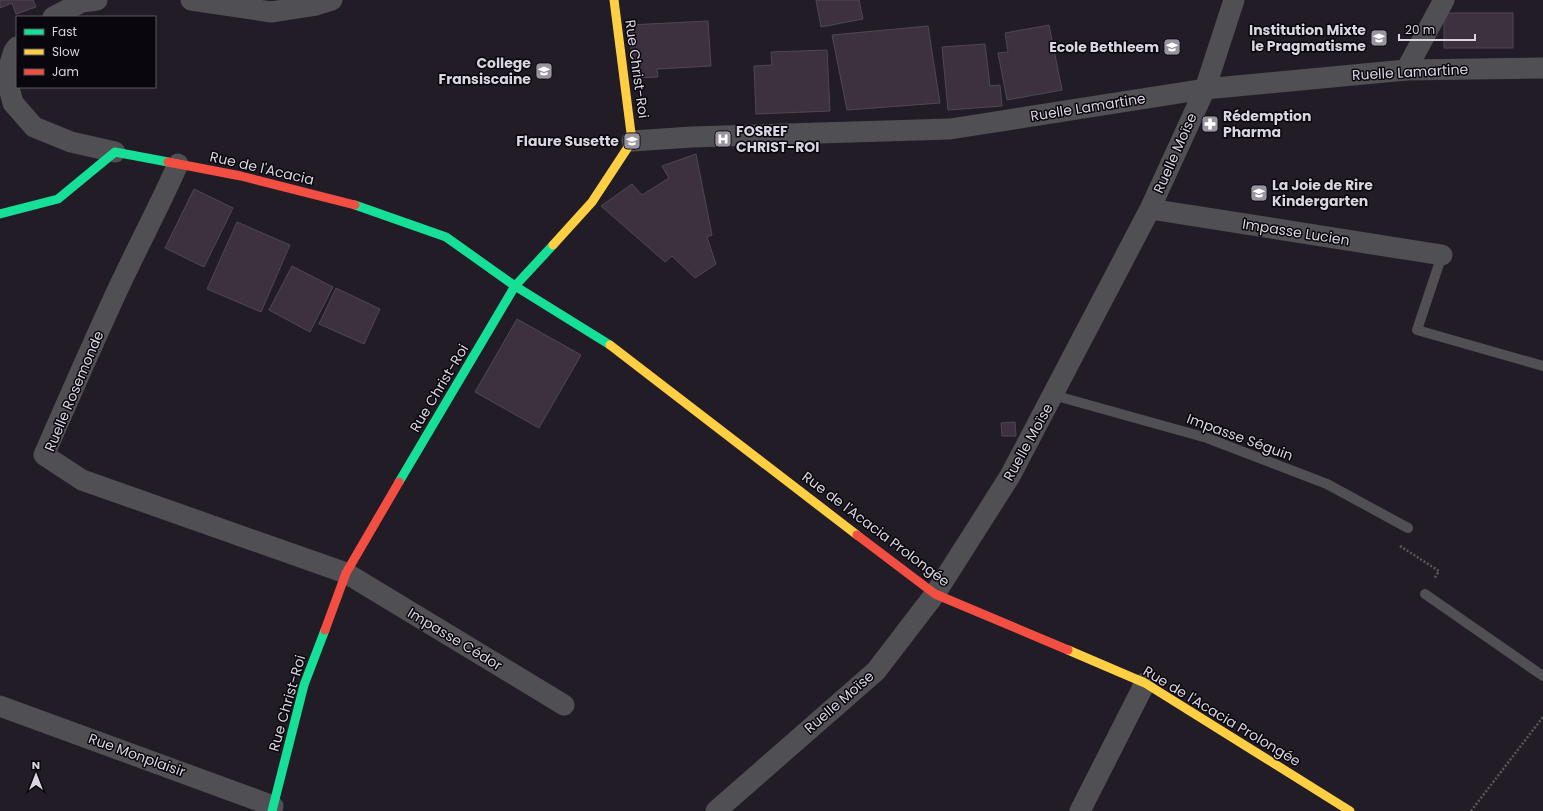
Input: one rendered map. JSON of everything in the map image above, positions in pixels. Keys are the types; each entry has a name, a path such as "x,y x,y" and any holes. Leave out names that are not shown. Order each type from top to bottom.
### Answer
{"street":[{"path":"55,16 82,2 97,0"},
{"path":"191,0 271,12 316,5 332,0"},
{"name":"Rue Christ-Roi","path":"273,808 304,685 346,573 516,286 592,202 632,141 614,0"},
{"name":"Ruelle Moïse","path":"716,811 876,671 935,594 1010,476 1150,209 1205,89 1234,0"},
{"path":"1406,70 1444,0"},
{"path":"16,48 6,76 13,102 34,127 71,142 115,152"},
{"name":"Ruelle Lamartine","path":"632,141 692,137 950,128 1205,89 1406,70 1543,68"},
{"path":"0,214 58,199 115,152"},
{"name":"Rue de l'Acacia","path":"115,152 241,176 369,209 446,237 516,286"},
{"name":"Ruelle Rosemonde","path":"178,164 157,212 118,289 82,366 44,455 82,480 346,573"},
{"name":"Impasse Lucien","path":"1150,209 1442,255"},
{"name":"Rue de l'Acacia Prolongée","path":"516,286 603,340 935,594 1144,683 1350,811"},
{"name":"Impasse Cédor","path":"346,573 564,705"},
{"path":"1080,811 1144,683"},
{"name":"Rue Monplaisir","path":"0,706 273,808"}],"lane":[{"path":"1442,255 1417,330 1543,366"},
{"name":"Impasse Séguin","path":"1053,395 1207,438 1327,484 1408,528"},
{"path":"1426,594 1543,676"}],"path":[{"path":"1408,528 1397,544 1439,571 1426,594"},
{"path":"1471,811 1543,717"}],"building":[{"path":"0,0 33,0 36,7 16,14 12,3 0,8"},
{"path":"816,0 859,0 863,19 821,27"},
{"path":"1444,13 1513,13 1513,48 1444,48"},
{"path":"708,21 711,66 657,69 658,77 634,78 629,25"},
{"path":"1049,25 1062,90 1007,100 998,53 1008,52 1005,33"},
{"path":"928,26 940,103 847,110 832,35"},
{"path":"985,44 990,86 1000,85 1002,106 948,110 942,47"},
{"path":"827,50 830,111 756,114 754,66 772,65 771,52"},
{"path":"696,154 712,235 707,237 716,264 695,278 672,256 665,262 601,206 632,184 642,195 669,178 662,166"},
{"path":"194,189 233,208 204,267 165,248"},
{"path":"237,222 290,245 261,312 207,289"},
{"path":"292,266 333,287 310,332 269,310"},
{"path":"336,288 380,309 364,344 319,324"},
{"path":"517,319 581,355 539,428 475,392"},
{"path":"1015,422 1016,436 1002,436 1001,423"}],"traffic: fast":[{"path":"0,214 58,199 115,152 168,162"},
{"path":"355,205 446,237 515,286 610,345"},
{"path":"399,482 515,286 553,245"},
{"path":"272,811 304,685 325,630"}],"traffic: slow":[{"path":"553,245 592,202 632,141 614,0"},
{"path":"610,345 857,535"},
{"path":"1068,650 1145,683 1350,811"}],"traffic: jam":[{"path":"168,162 241,176 355,205"},
{"path":"325,630 346,573 399,482"},
{"path":"857,535 935,594 1068,650"}],"place":[{"name":"Institution Mixte le Pragmatisme","path":"1379,38"},
{"name":"Ecole Bethleem","path":"1172,47"},
{"name":"College Fransiscaine","path":"544,71"},
{"name":"Rédemption Pharma","path":"1210,124"},
{"name":"FOSREF CHRIST-ROI","path":"723,139"},
{"name":"Flaure Susette","path":"632,141"},
{"name":"La Joie de Rire Kindergarten","path":"1259,193"}]}
